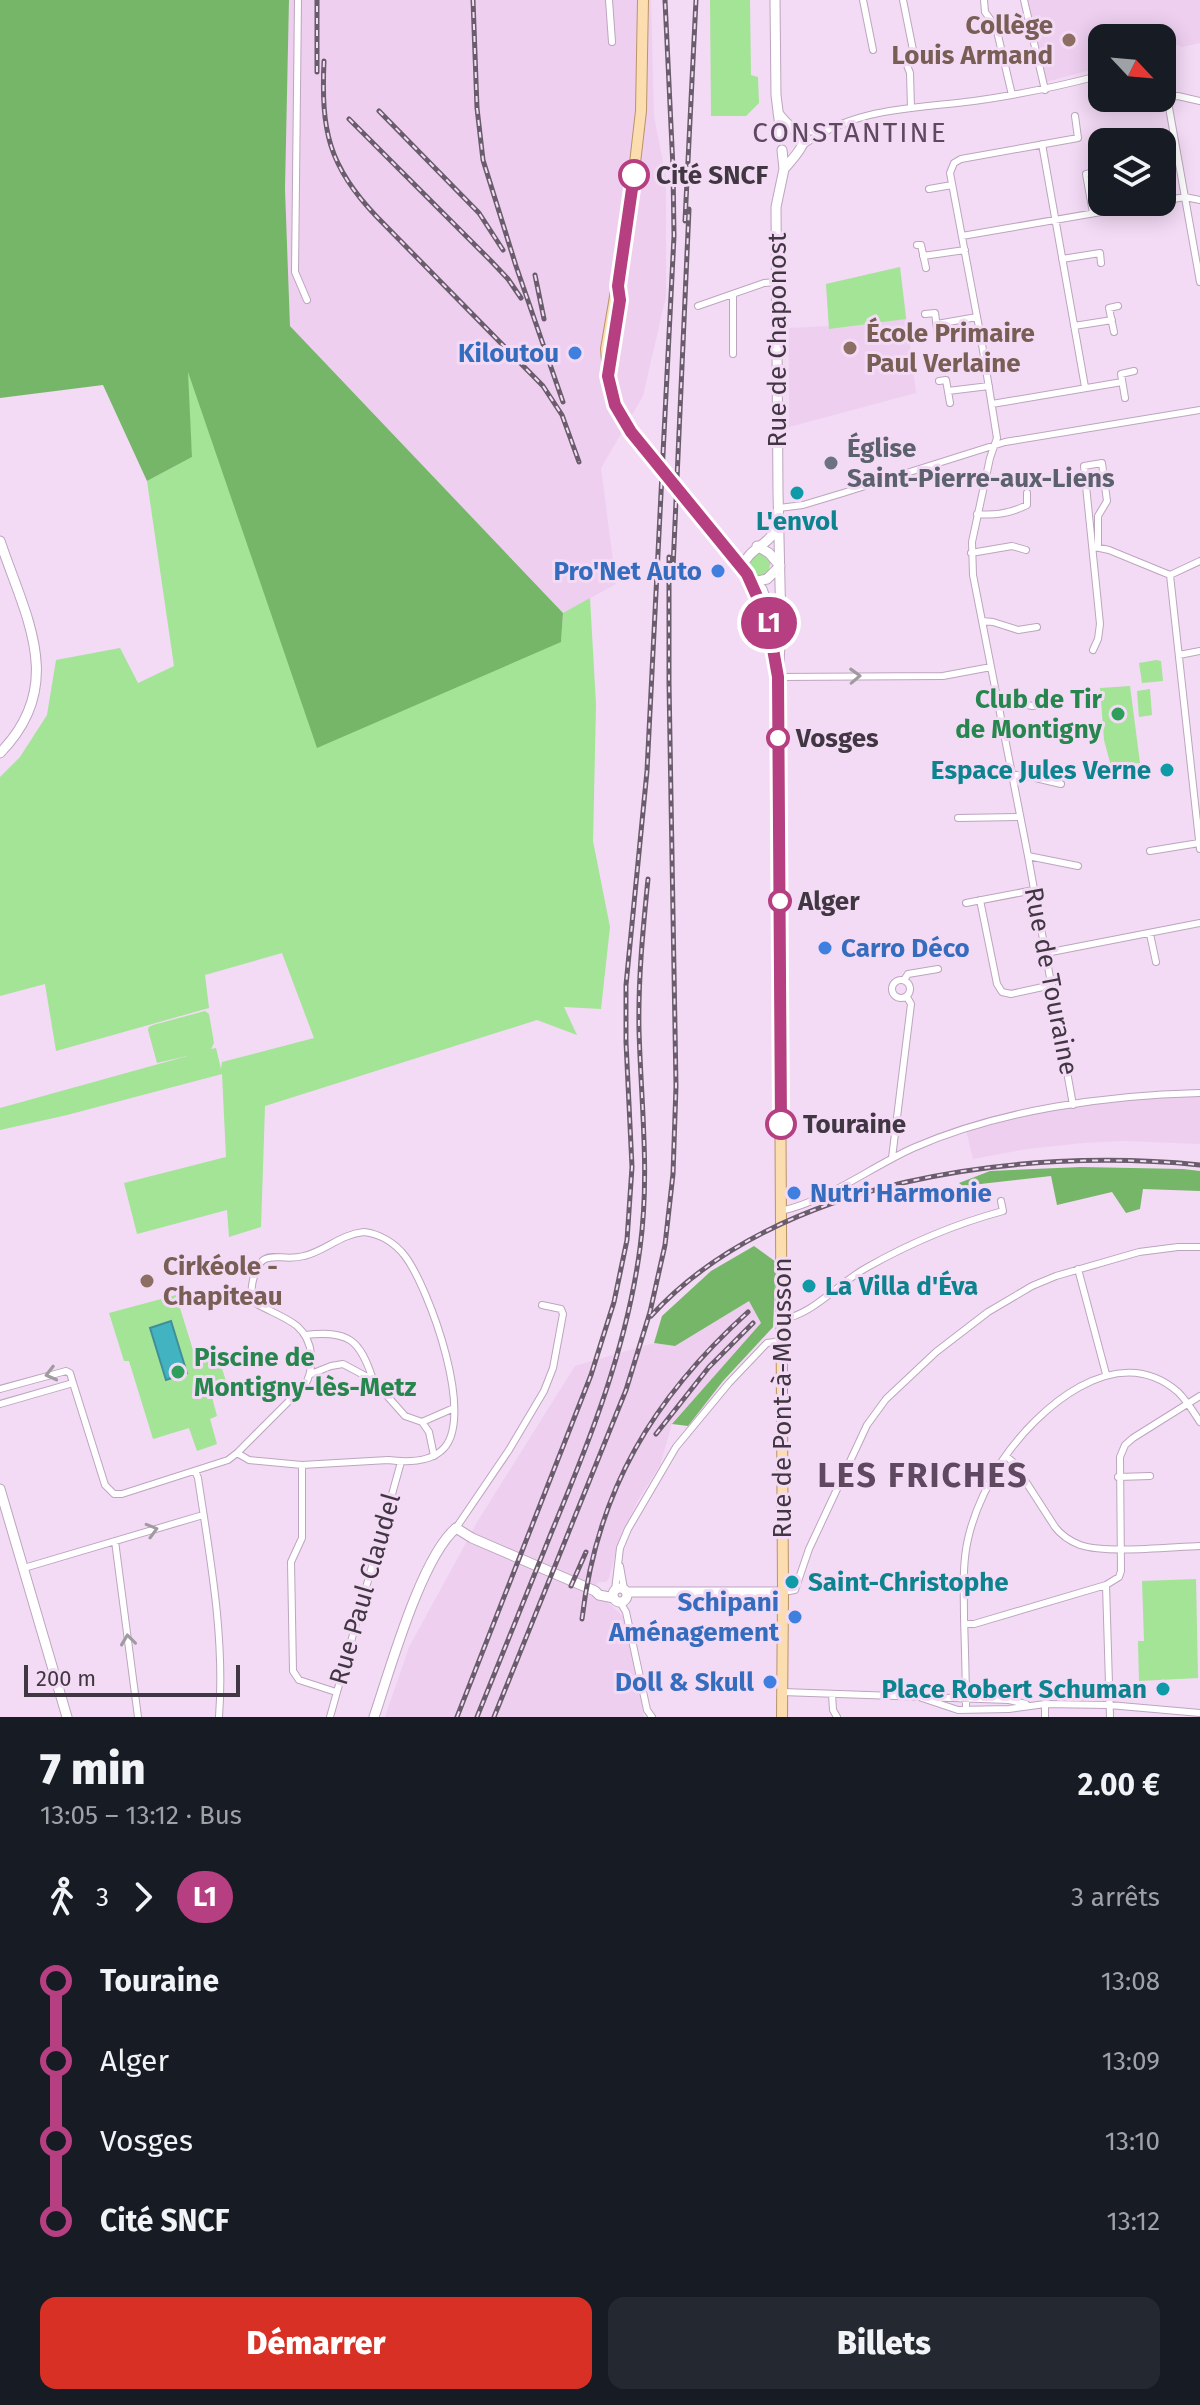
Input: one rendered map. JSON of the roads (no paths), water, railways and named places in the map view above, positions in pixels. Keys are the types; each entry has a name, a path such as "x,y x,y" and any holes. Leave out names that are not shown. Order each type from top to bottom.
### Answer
{"main road":[{"path":"643,0 641,111 618,286 620,300 608,363 609,384 615,405 631,432 760,586 771,611 781,651 778,677"},
{"path":"775,0 776,95 778,113 781,135 778,143 789,154 800,149 803,138 778,113"},
{"path":"781,135 787,130 796,131"},
{"name":"Rue de Chaponost","path":"784,169 800,149"},
{"name":"Rue de Chaponost","path":"781,651 776,207 784,169 782,150"},
{"path":"778,677 768,621 747,574 746,557 768,541 779,518"},
{"path":"708,526 736,551 758,547 769,553 780,566 767,579 747,574"},
{"path":"0,541 35,646 38,674 30,710 22,727 0,753"},
{"name":"Rue de Pont-à-Mousson","path":"778,677 782,1717"},
{"path":"0,1489 67,1717"},
{"path":"374,1717 423,1581 441,1544 456,1528 599,1595 783,1592"}],"street":[{"path":"298,0 295,272 307,300"},
{"path":"609,0 612,42"},
{"path":"863,0 873,50"},
{"path":"903,0 913,50 905,60 910,73 911,108"},
{"path":"984,0 985,12 996,27 1012,95"},
{"path":"1024,0 1045,90"},
{"path":"800,149 822,132 864,115 1045,90 1088,79"},
{"path":"1176,96 1200,101"},
{"path":"1170,112 1200,282"},
{"path":"1075,116 1078,138 1042,144 1085,387"},
{"path":"796,131 822,132"},
{"name":"Rue de Touraine","path":"1042,144 961,159 953,165 950,173 997,438 977,514 971,553 973,575 1073,1105"},
{"path":"929,189 952,185"},
{"path":"1176,199 1200,200"},
{"path":"962,236 1088,214"},
{"path":"917,245 921,245 926,268"},
{"path":"923,256 965,250"},
{"path":"1062,259 1100,253 1101,263"},
{"path":"698,306 764,283 777,282"},
{"path":"733,294 733,354"},
{"path":"1114,332 1109,308 1118,306"},
{"path":"925,314 935,313 938,336"},
{"path":"937,324 977,317"},
{"path":"1074,326 1112,320"},
{"path":"1125,398 1121,374 1134,371"},
{"path":"939,381 946,380 950,403"},
{"path":"992,404 1122,382"},
{"path":"948,391 989,386"},
{"path":"779,518 803,505 995,445 1200,410"},
{"path":"1093,650 1100,624 1096,547 1098,516 1107,501 1102,463 1084,466 1096,547"},
{"path":"977,514 1015,511 1027,505 1027,493"},
{"path":"1090,519 1098,516"},
{"path":"971,553 1012,546 1026,550"},
{"path":"1096,547 1170,575 1200,561"},
{"path":"1150,851 1200,846 1170,575"},
{"path":"982,621 1018,630 1037,627"},
{"path":"1179,655 1200,651"},
{"path":"778,677 943,676 991,667"},
{"path":"997,698 1032,706 1051,704"},
{"path":"1012,775 1061,784"},
{"path":"958,818 1020,817"},
{"name":"Rue de Touraine","path":"1028,856 1078,866"},
{"path":"966,903 1034,890"},
{"path":"980,900 997,984 1002,992 1011,994 1052,985"},
{"path":"1046,953 1200,923"},
{"path":"1150,934 1156,962"},
{"path":"907,997 897,997 892,990 896,982 904,980 908,974 938,969"},
{"path":"892,1158 911,1004 907,997 910,986 904,980"},
{"path":"781,1211 816,1200 892,1158 932,1141 1008,1117 1122,1098 1200,1093"},
{"path":"782,1319 797,1317 863,1269 910,1245 946,1228 1003,1211 1001,1201"},
{"path":"0,1389 66,1371 70,1373 109,1491 122,1494 228,1460 305,1385 311,1374 312,1361 305,1335 296,1325 252,1299 251,1291 260,1262 266,1258 304,1256 352,1233 376,1234 403,1253 424,1289 445,1353 454,1421 449,1441 443,1450 434,1456 401,1462 302,1465 249,1460 237,1453"},
{"path":"783,1592 795,1590 809,1549 867,1425 886,1399 914,1370 988,1312 1032,1286 1139,1252 1200,1247"},
{"path":"1078,1269 1106,1374"},
{"path":"456,1528 509,1450 548,1381 563,1314 561,1309 542,1305"},
{"path":"305,1335 334,1334 353,1340 365,1358 373,1380"},
{"path":"652,1717 647,1710 626,1612 619,1594 618,1558 628,1529 676,1447 767,1343 782,1341"},
{"path":"311,1374 343,1364 373,1380 405,1416 422,1422 429,1432 434,1456"},
{"path":"966,1710 963,1577 968,1541 985,1492 1006,1456 1058,1402 1075,1389 1106,1374 1141,1374 1195,1399"},
{"path":"0,1404 73,1383"},
{"path":"1195,1399 1200,1422"},
{"path":"965,1624 1106,1585 1119,1577 1118,1477 1125,1445 1195,1399"},
{"path":"422,1422 454,1408"},
{"path":"1006,1456 1055,1527 1063,1536 1084,1546 1200,1546"},
{"name":"Rue Paul Claudel","path":"330,1717 401,1462"},
{"path":"302,1465 302,1538 291,1562 293,1671 299,1680 336,1692"},
{"path":"195,1471 219,1625 222,1679 219,1717"},
{"path":"1118,1477 1150,1476"},
{"path":"24,1568 203,1515"},
{"path":"115,1541 138,1717"},
{"path":"1106,1585 1110,1717"},
{"path":"782,1692 1009,1700 1030,1705"},
{"path":"832,1694 833,1710 837,1717"},
{"path":"922,1698 943,1707 981,1714 1045,1704 1109,1705 1200,1713"},
{"path":"981,1699 981,1714"},
{"path":"1045,1704 1045,1717"}],"water":[{"path":"171,1321 187,1373 166,1380 150,1328"}],"railway":[{"path":"317,0 317,72"},
{"path":"473,0 477,108 483,160 563,402"},
{"path":"457,1717 591,1375 614,1302 627,1240 632,1167 626,985 647,771 674,236 665,0"},
{"path":"685,221 696,0"},
{"path":"324,61 327,127 331,146 348,181 377,217 543,386 562,415 579,462"},
{"path":"379,111 479,213 503,250"},
{"path":"349,119 491,261 521,298"},
{"path":"673,568 689,209"},
{"path":"535,275 544,319"},
{"path":"494,1717 626,1390 650,1312 665,1245 673,1174 676,1086 669,557"},
{"path":"477,1717 593,1428 616,1357 634,1285 644,1193 639,1011 648,879"},
{"path":"651,1316 704,1269 765,1232 833,1203 906,1182 982,1168 1057,1162 1131,1161 1200,1165"},
{"path":"582,1619 601,1529 635,1449 684,1378 748,1312"},
{"path":"656,1434 709,1367 753,1323"},
{"path":"571,1586 586,1552"}],"place":[{"name":"Collège Louis Armand","path":"1069,40"},
{"name":"Cité SNCF","path":"634,175"},
{"name":"École Primaire Paul Verlaine","path":"850,348"},
{"name":"Kiloutou","path":"575,353"},
{"name":"Église Saint-Pierre-aux-Liens","path":"831,463"},
{"name":"L'envol","path":"797,493"},
{"name":"Pro'Net Auto","path":"718,571"},
{"name":"Club de Tir de Montigny","path":"1118,714"},
{"name":"Vosges","path":"778,738"},
{"name":"Espace Jules Verne","path":"1167,770"},
{"name":"Alger","path":"780,901"},
{"name":"Carro Déco","path":"825,948"},
{"name":"Touraine","path":"781,1124"},
{"name":"Nutri Harmonie","path":"794,1193"},
{"name":"Cirkéole - Chapiteau","path":"147,1281"},
{"name":"La Villa d'Éva","path":"809,1286"},
{"name":"Piscine de Montigny-lès-Metz","path":"178,1372"},
{"name":"Saint-Christophe","path":"792,1582"},
{"name":"Schipani Aménagement","path":"795,1617"},
{"name":"Doll & Skull","path":"770,1682"},
{"name":"Place Robert Schuman","path":"1163,1689"}],"district":[{"name":"CONSTANTINE","path":"850,132"},
{"name":"LES FRICHES","path":"923,1475"}]}
